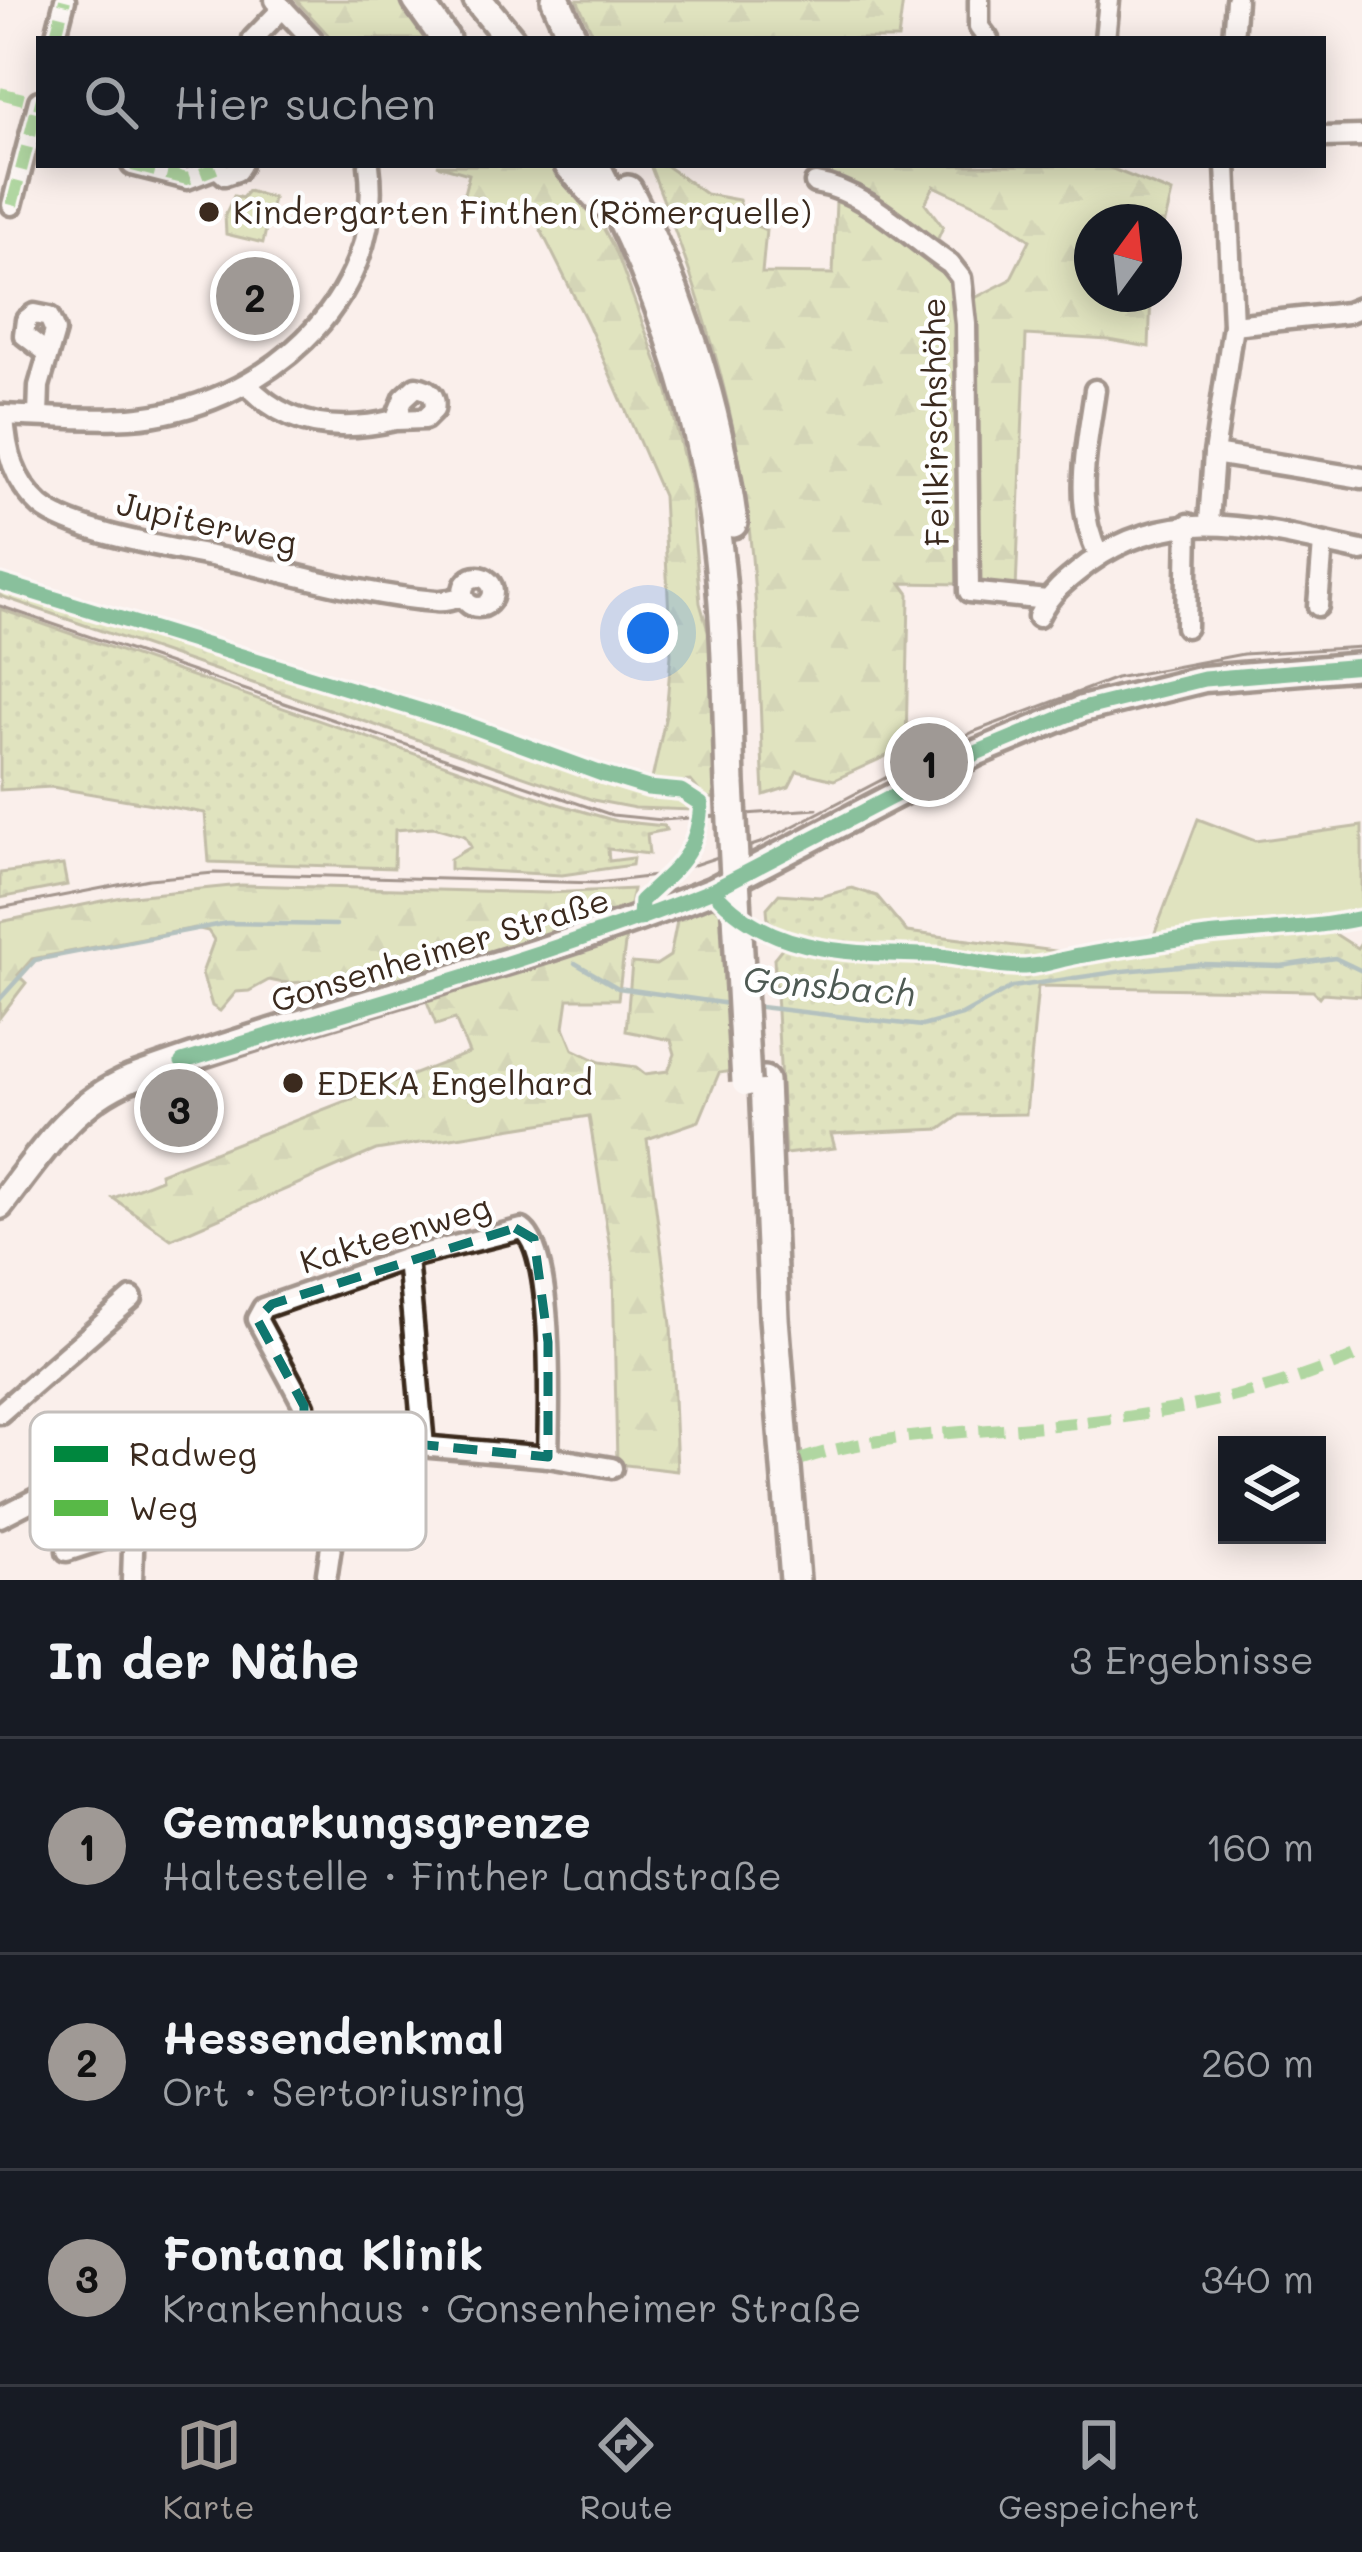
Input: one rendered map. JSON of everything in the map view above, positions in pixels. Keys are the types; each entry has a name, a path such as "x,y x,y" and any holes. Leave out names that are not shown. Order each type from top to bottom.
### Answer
{"highway":[{"path":"417,0 443,36"},
{"path":"478,0 508,36"},
{"path":"500,0 530,36"},
{"path":"556,0 572,36"},
{"path":"571,168 633,243"},
{"path":"596,168 633,243 674,351 711,497 740,783"},
{"path":"617,168 662,258"},
{"path":"632,168 709,386 728,486 738,583 740,783 755,1082 795,1580"},
{"path":"755,1082 756,1319 777,1580"}],"main road":[{"name":"Gonsenheimer Straße","path":"0,1206 68,1120 117,1084 556,947 713,890 976,753 1082,709 1204,679 1362,666"}],"street":[{"path":"57,36 64,0"},
{"path":"979,0 980,27 986,36"},
{"path":"1106,36 1108,0"},
{"path":"1233,36 1236,0"},
{"path":"255,36 279,4 309,36"},
{"path":"1326,137 1362,136"},
{"path":"12,205 34,140"},
{"path":"144,168 188,179 213,168"},
{"path":"2,415 131,418 174,410 247,384 316,331 346,287 368,227 369,168"},
{"path":"1209,522 1233,325 1226,168"},
{"name":"Feilkirschshöhe","path":"815,183 856,196 961,278 966,324 969,592 1042,608 1060,585 1099,556"},
{"path":"1233,325 1362,308"},
{"path":"38,416 46,352"},
{"path":"247,384 278,412 304,422 342,427 394,420"},
{"path":"1095,390 1083,476 1086,530 1099,556 1141,536 1209,522 1362,551"},
{"name":"Jupiterweg","path":"2,415 16,475 41,506 59,517 165,546 369,590 436,601 463,596"},
{"path":"1214,454 1362,478"},
{"path":"1186,627 1188,524"},
{"path":"1318,606 1323,543"},
{"name":"Kakteenweg","path":"304,1412 258,1312 407,1258 514,1228 529,1232 534,1239 548,1342 548,1457"},
{"path":"407,1258 421,1412"},
{"path":"0,1413 132,1298"},
{"path":"426,1446 612,1468"},
{"path":"0,1517 30,1502"},
{"path":"132,1580 134,1550"},
{"path":"326,1580 330,1550"}],"highlighted area":[{"path":"515,1228 534,1239 548,1342 548,1457 304,1433 304,1406 257,1319 272,1304"}],"green space":[{"path":"296,0 407,0 434,36 329,36"},
{"path":"577,0 903,0 898,36 594,36"},
{"path":"448,168 563,168 617,254 668,392 690,484 700,603 711,641 719,799 704,797 691,781 651,784 666,715 671,655 663,496 588,324 536,220 460,209 469,174"},
{"path":"651,168 669,168 706,194 739,200 745,221 766,230 762,273 833,274 836,202 846,202 953,277 961,305 1010,280 1030,240 996,215 934,186 925,203 943,227 935,245 817,168 1110,168 1172,193 1169,204 1074,204 1074,312 1150,312 1149,347 1026,335 1016,591 901,583 909,594 906,747 834,780 797,771 789,787 764,795 753,571 743,481 719,367"},
{"path":"248,191 273,198 263,243 226,234 225,215 234,196 242,198"},
{"path":"0,585 386,704 600,778 679,796 693,804 693,810 635,808 593,800 0,596"},
{"path":"0,609 558,804 666,830 647,834 649,854 608,849 609,861 633,858 632,865 562,875 450,869 450,859 471,847 465,836 434,827 395,830 394,868 209,862 205,813 52,787 0,790"},
{"path":"1198,819 1255,841 1362,826 1362,922 1148,951"},
{"path":"63,865 67,885 0,898 0,873"},
{"path":"241,885 547,893 633,889 628,914 387,985 269,980 236,992 220,1011 212,1006 202,973 214,940 208,931 195,928 32,959 18,975 26,983 0,1017 0,922 122,897"},
{"path":"852,888 877,896 907,932 1102,957 1329,930 1357,948 1362,941 1362,996 1038,986 1026,1114 960,1115 941,1129 831,1134 835,1148 785,1154 774,958 791,937 768,920 767,908 779,894 820,897"},
{"path":"710,905 723,913 732,1071 719,1073 699,1121 647,1139 671,1325 677,1471 617,1464 613,1268 589,1116 376,1150 171,1239 113,1198 161,1179 160,1173 469,1053 455,1019 436,1025 426,999 626,936 618,999 568,999 564,1027 573,1049 600,1062 636,1067 645,1074 668,1071 675,1054 671,1040 626,1031 632,963 656,965 670,956 677,921"}],"waterway":[{"name":"Gonsbach","path":"0,999 35,960 227,923 336,925"},
{"name":"Gonsbach","path":"752,1006 922,1026 962,1015 1012,987 1123,971 1202,964 1281,966 1335,958 1362,971"},
{"name":"Gonsbach","path":"575,963 618,988 729,1004"}],"tram line":[{"path":"0,606 612,815 662,820 817,809"},
{"path":"0,908 149,879 214,873 597,883 664,875 763,842 973,732 1116,678 1243,654 1362,647"}],"marked path":[{"path":"56,36 65,0"},
{"path":"0,93 36,102"},
{"path":"12,205 36,113"},
{"path":"144,168 187,179 216,168"},
{"path":"802,1459 886,1440 1158,1412 1241,1395 1362,1353"}],"cycle path":[{"path":"0,582 471,726 602,774 648,788 681,791 701,804 695,836 683,860 641,901 640,919"},
{"path":"182,1062 516,960 713,890 976,753 1082,709 1204,679 1362,666"},
{"path":"713,890 758,927 810,946 1012,967 1207,936 1362,918"}],"place":[{"name":"Kindergarten Finthen (Römerquelle)","path":"209,212"},
{"name":"Hessendenkmal","path":"255,296"},
{"name":"Gemarkungsgrenze","path":"929,762"},
{"name":"EDEKA Engelhard","path":"293,1083"},
{"name":"Fontana Klinik","path":"179,1108"}]}
